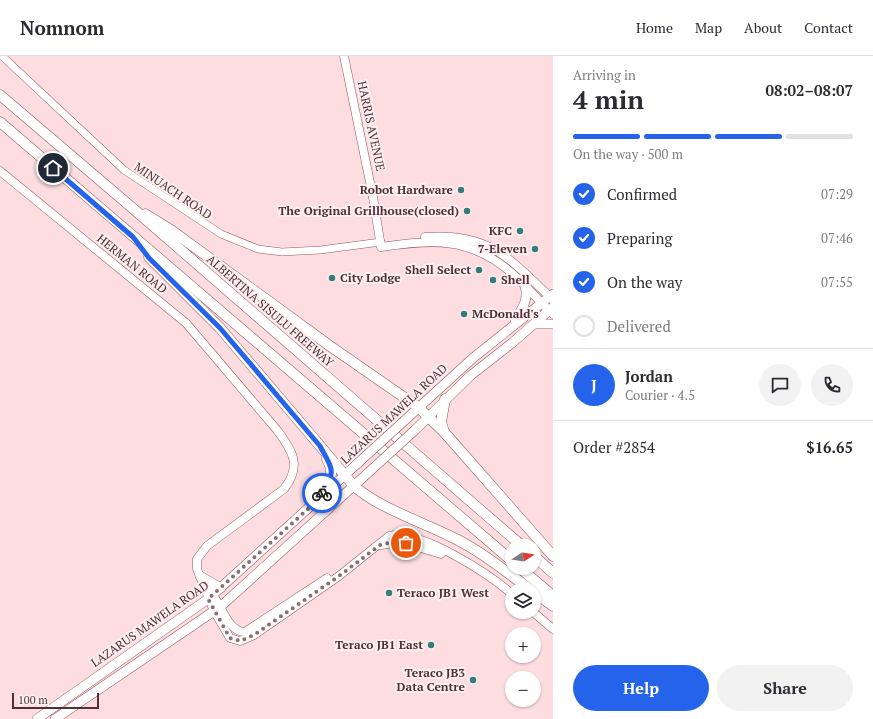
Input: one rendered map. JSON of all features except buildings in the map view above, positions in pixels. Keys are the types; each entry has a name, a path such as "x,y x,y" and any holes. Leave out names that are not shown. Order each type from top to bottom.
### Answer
{"highway":[{"name":"ALBERTINA SISULU FREEWAY","path":"0,95 514,539"},
{"path":"0,122 505,555"},
{"path":"129,205 171,230 330,346 418,407 444,432 553,556"},
{"path":"133,237 149,258 220,328 354,486 368,497 472,547 521,583"},
{"path":"444,432 440,422 445,399"},
{"path":"318,500 332,475 331,466 320,446"},
{"path":"541,562 553,573"},
{"path":"528,575 553,596"},
{"path":"541,597 553,606"}],"main road":[{"name":"HARRIS AVENUE","path":"344,56 379,245"},
{"name":"HERMAN ROAD","path":"0,171 186,323 277,430 291,449 294,461 294,470 287,485 269,502 203,550 196,565 204,585 217,609"},
{"path":"379,245 450,236 477,241 504,255 552,297"},
{"path":"379,245 433,242 473,249 486,254 514,275 552,311"},
{"path":"512,325 526,301 527,293 525,286"},
{"name":"LAZARUS MAWELA ROAD","path":"37,719 211,597 418,407 512,325 552,297"},
{"name":"LAZARUS MAWELA ROAD","path":"55,719 217,609 415,430 470,376 552,311"},
{"path":"534,324 553,324"},
{"path":"217,609 230,638 240,641 249,638 339,576 380,545 389,536 399,534 442,549 479,568 505,588"},
{"path":"217,609 234,629 245,632 330,575 348,569"},
{"path":"200,576 221,588"},
{"path":"541,619 553,629"}],"street":[{"name":"MINUACH ROAD","path":"2,56 124,170 220,234 258,249 282,252 379,245"}],"way so far":[{"path":"322,493 318,500 208,599 220,623 230,638 240,641 254,635 339,576 380,545 393,542 406,543"}],"place":[{"name":"Robot Hardware","path":"461,190"},
{"name":"The Original Grillhouse(closed)","path":"467,211"},
{"name":"KFC","path":"520,231"},
{"name":"7-Eleven","path":"535,249"},
{"name":"Shell Select","path":"479,270"},
{"name":"City Lodge","path":"332,278"},
{"name":"Shell","path":"493,280"},
{"name":"McDonald's","path":"464,314"},
{"name":"Teraco JB1 West","path":"389,593"},
{"name":"Teraco JB1 East","path":"431,645"},
{"name":"Teraco JB3 Data Centre","path":"473,680"}],"route":[{"path":"53,168 133,237 149,258 220,328 320,446 331,466 332,475 332,478 322,493"}]}
